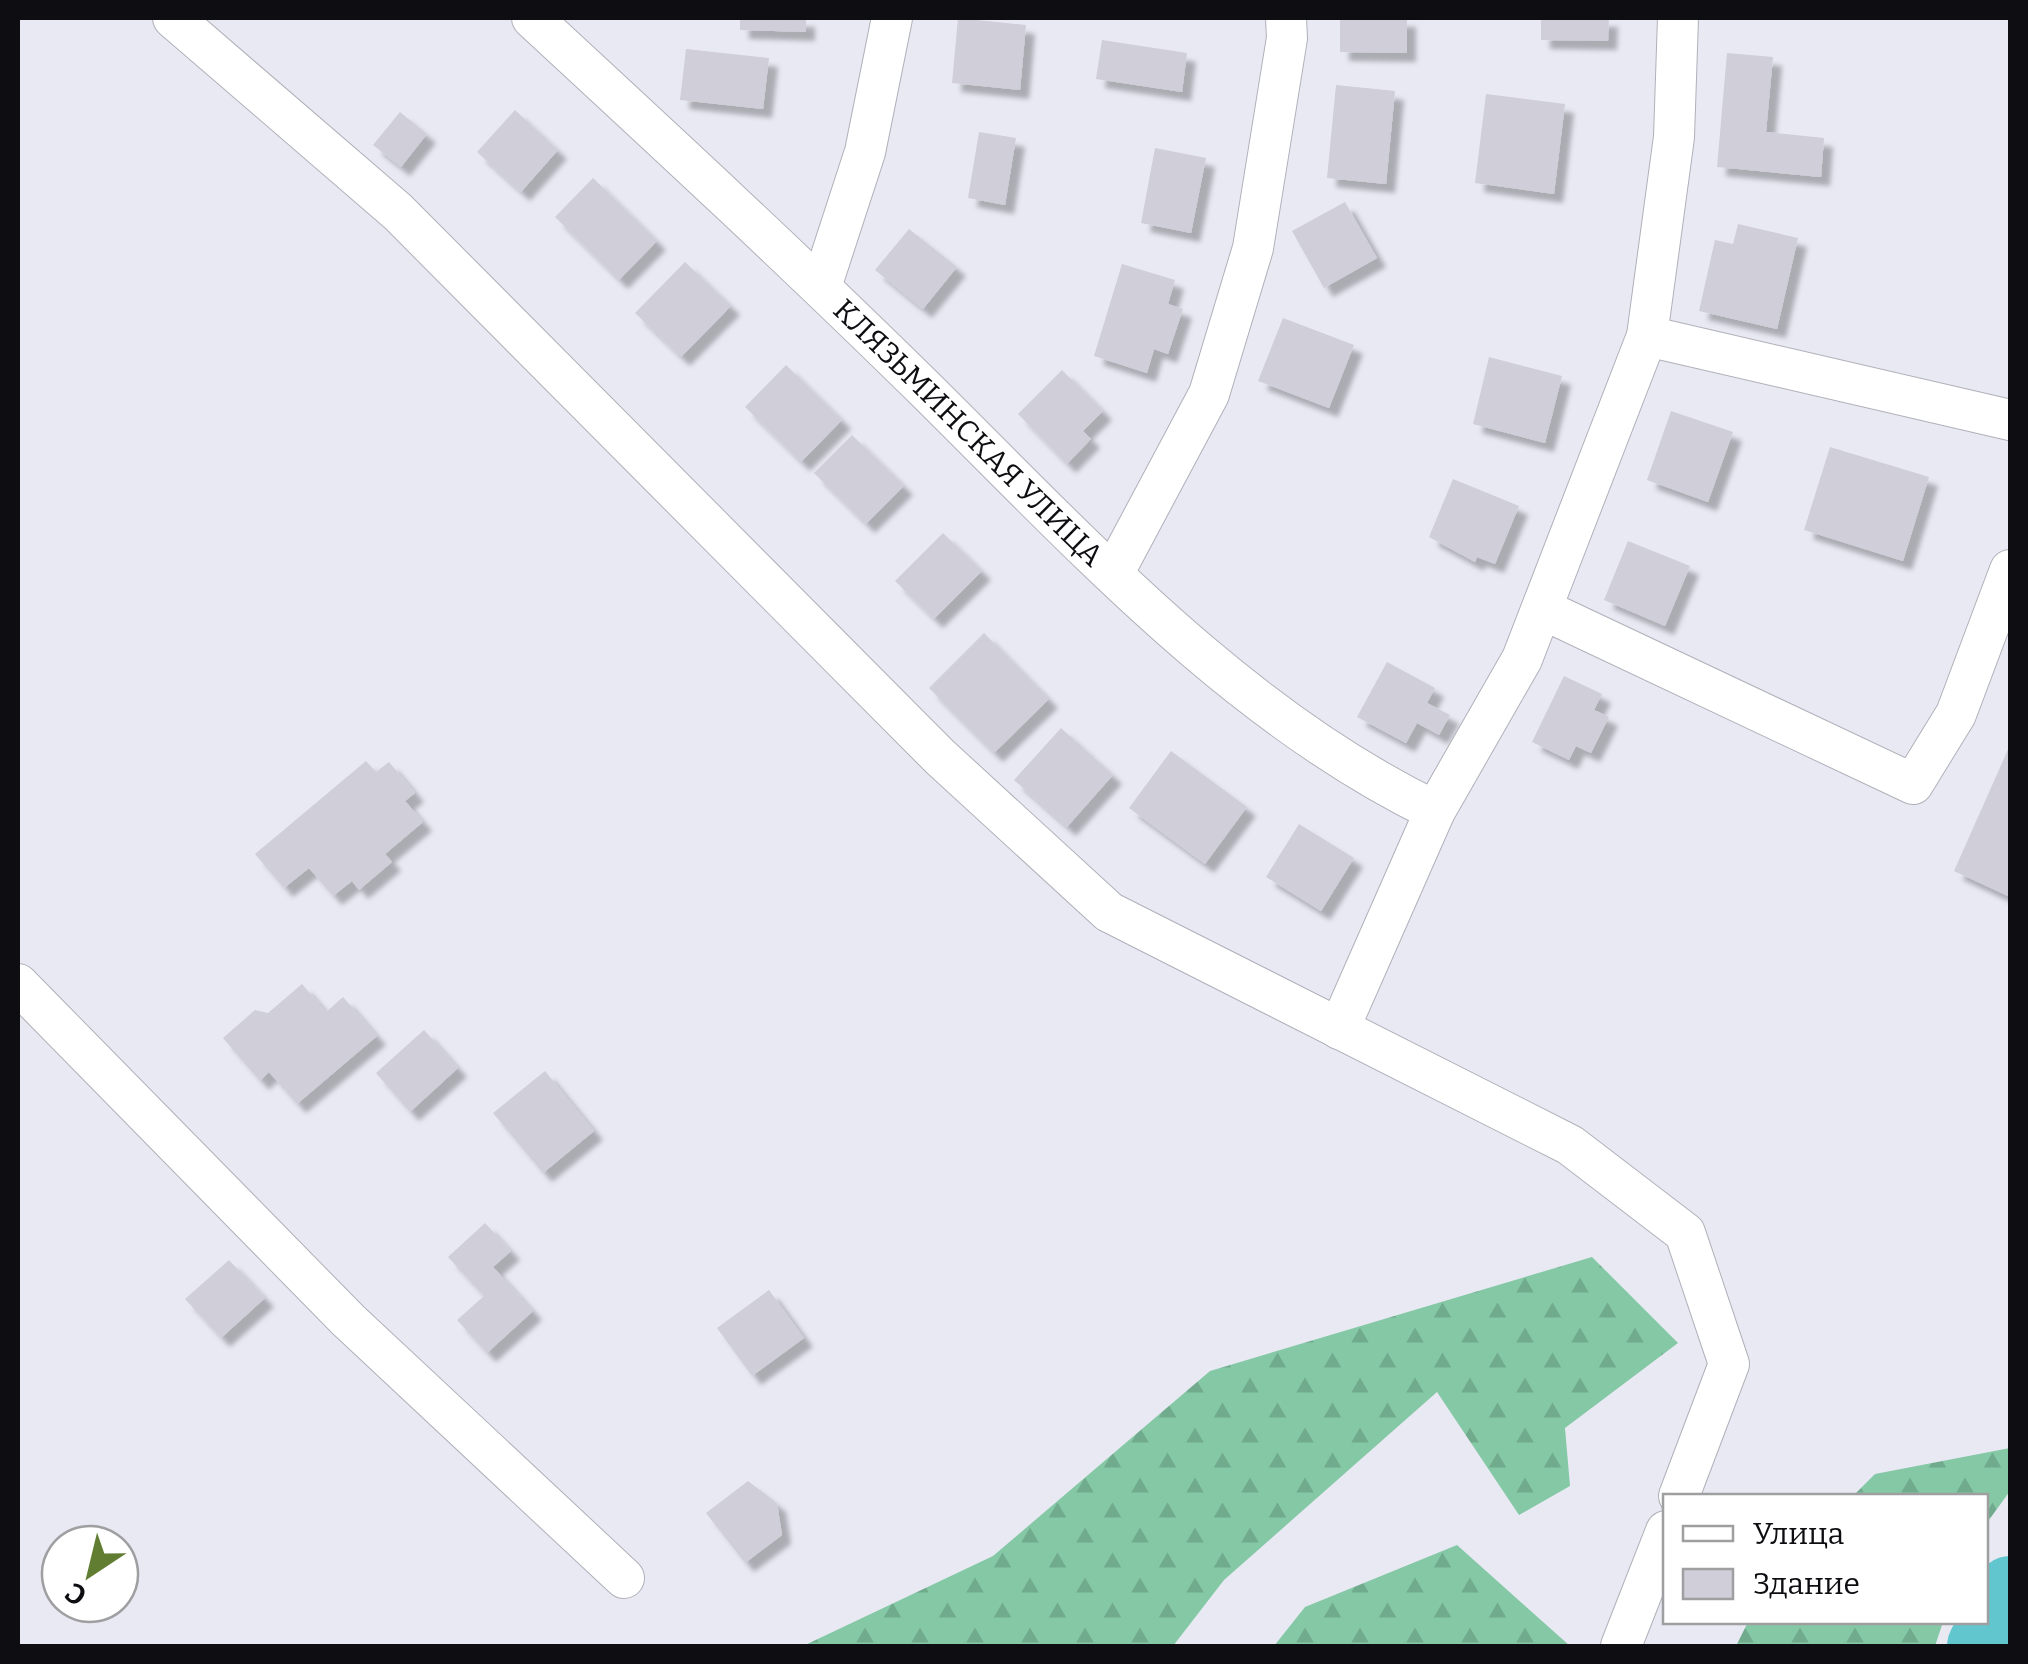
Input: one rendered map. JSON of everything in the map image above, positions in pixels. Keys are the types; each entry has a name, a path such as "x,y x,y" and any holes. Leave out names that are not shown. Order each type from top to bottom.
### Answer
{"street":[{"path":"173,18 398,212 940,757 1109,912 1570,1145 1685,1233 1730,1364 1680,1494"},
{"name":"КЛЯЗЬМИНСКАЯ УЛИЦА","path":"532,18 821,287 1113,574 1298,733 1368,779 1436,811"},
{"path":"821,287 864,152 892,18"},
{"path":"1113,574 1209,394 1252,248 1287,38 1286,18"},
{"path":"1340,1029 1436,811 1522,659 1646,336 1674,137 1678,18"},
{"path":"1646,336 2010,420"},
{"path":"1542,609 1913,784 1956,714 2010,570"},
{"path":"18,984 348,1320 624,1578"},
{"path":"1621,1646 1663,1539"}],"green space":[{"path":"1592,1257 1678,1343 1565,1428 1570,1486 1519,1515 1437,1392 1224,1580 1173,1646 803,1646 993,1556 1210,1371"},
{"path":"2010,1448 2010,1491 1988,1521 1988,1494 1855,1494 1875,1474"},
{"path":"1457,1545 1570,1646 1274,1646 1305,1607"},
{"path":"1747,1624 1942,1624 1935,1646 1736,1646"}],"building":[{"path":"740,18 806,18 806,32 740,30"},
{"path":"958,18 1026,25 1020,90 952,83"},
{"path":"1340,18 1407,18 1407,53 1340,52"},
{"path":"1541,18 1609,18 1608,41 1541,40"},
{"path":"1102,40 1187,53 1182,92 1096,79"},
{"path":"686,49 769,58 763,109 680,100"},
{"path":"1727,53 1773,57 1766,132 1824,138 1821,177 1717,167"},
{"path":"1336,85 1395,91 1386,184 1327,178"},
{"path":"1486,94 1565,104 1554,194 1475,183"},
{"path":"515,110 558,150 521,192 477,152"},
{"path":"400,112 427,134 401,167 373,145"},
{"path":"979,132 1016,138 1005,205 968,198"},
{"path":"1155,148 1206,158 1191,233 1141,223"},
{"path":"593,178 657,241 619,280 555,217"},
{"path":"1345,202 1377,258 1324,288 1292,231"},
{"path":"1738,224 1798,238 1777,329 1699,311 1715,240 1733,244"},
{"path":"909,229 957,267 923,309 875,270"},
{"path":"685,262 731,306 681,357 635,313"},
{"path":"1122,264 1175,280 1168,304 1183,309 1168,354 1154,349 1147,373 1094,356"},
{"path":"1283,318 1354,345 1329,408 1258,381"},
{"path":"1489,357 1562,376 1545,443 1473,424"},
{"path":"786,365 842,420 801,462 745,407"},
{"path":"1062,370 1103,411 1083,431 1091,439 1067,464 1018,414"},
{"path":"1671,411 1733,432 1708,502 1647,480"},
{"path":"852,435 904,486 866,524 814,473"},
{"path":"1830,447 1929,477 1903,561 1804,530"},
{"path":"1453,479 1519,506 1495,564 1477,557 1475,562 1429,537"},
{"path":"943,533 982,571 934,619 895,581"},
{"path":"1628,541 1690,566 1665,626 1604,600"},
{"path":"984,633 1049,699 994,753 929,688"},
{"path":"1387,662 1435,688 1427,703 1450,715 1439,735 1417,723 1406,743 1357,717"},
{"path":"1564,676 1602,694 1594,710 1609,717 1591,753 1576,746 1569,760 1532,742"},
{"path":"1061,728 1113,775 1067,827 1014,780"},
{"path":"2010,745 2010,890 2008,896 1954,871"},
{"path":"1171,751 1247,807 1205,864 1129,808"},
{"path":"366,761 376,772 389,762 415,793 405,801 423,822 385,854 392,862 359,890 352,881 333,896 309,868 284,888 255,854"},
{"path":"1299,824 1354,858 1321,911 1266,877"},
{"path":"302,984 326,1012 343,997 377,1036 297,1104 269,1072 260,1081 223,1038 255,1010 268,1013"},
{"path":"424,1030 458,1068 410,1112 376,1073"},
{"path":"545,1071 594,1131 543,1173 493,1113"},
{"path":"485,1223 511,1251 493,1267 533,1311 487,1353 457,1320 484,1296 448,1257"},
{"path":"229,1260 265,1298 221,1338 185,1299"},
{"path":"769,1290 804,1338 752,1376 717,1328"},
{"path":"748,1481 777,1503 782,1535 745,1563 706,1513"}],"waterway":[{"path":"1981,1646 2010,1590"}]}
